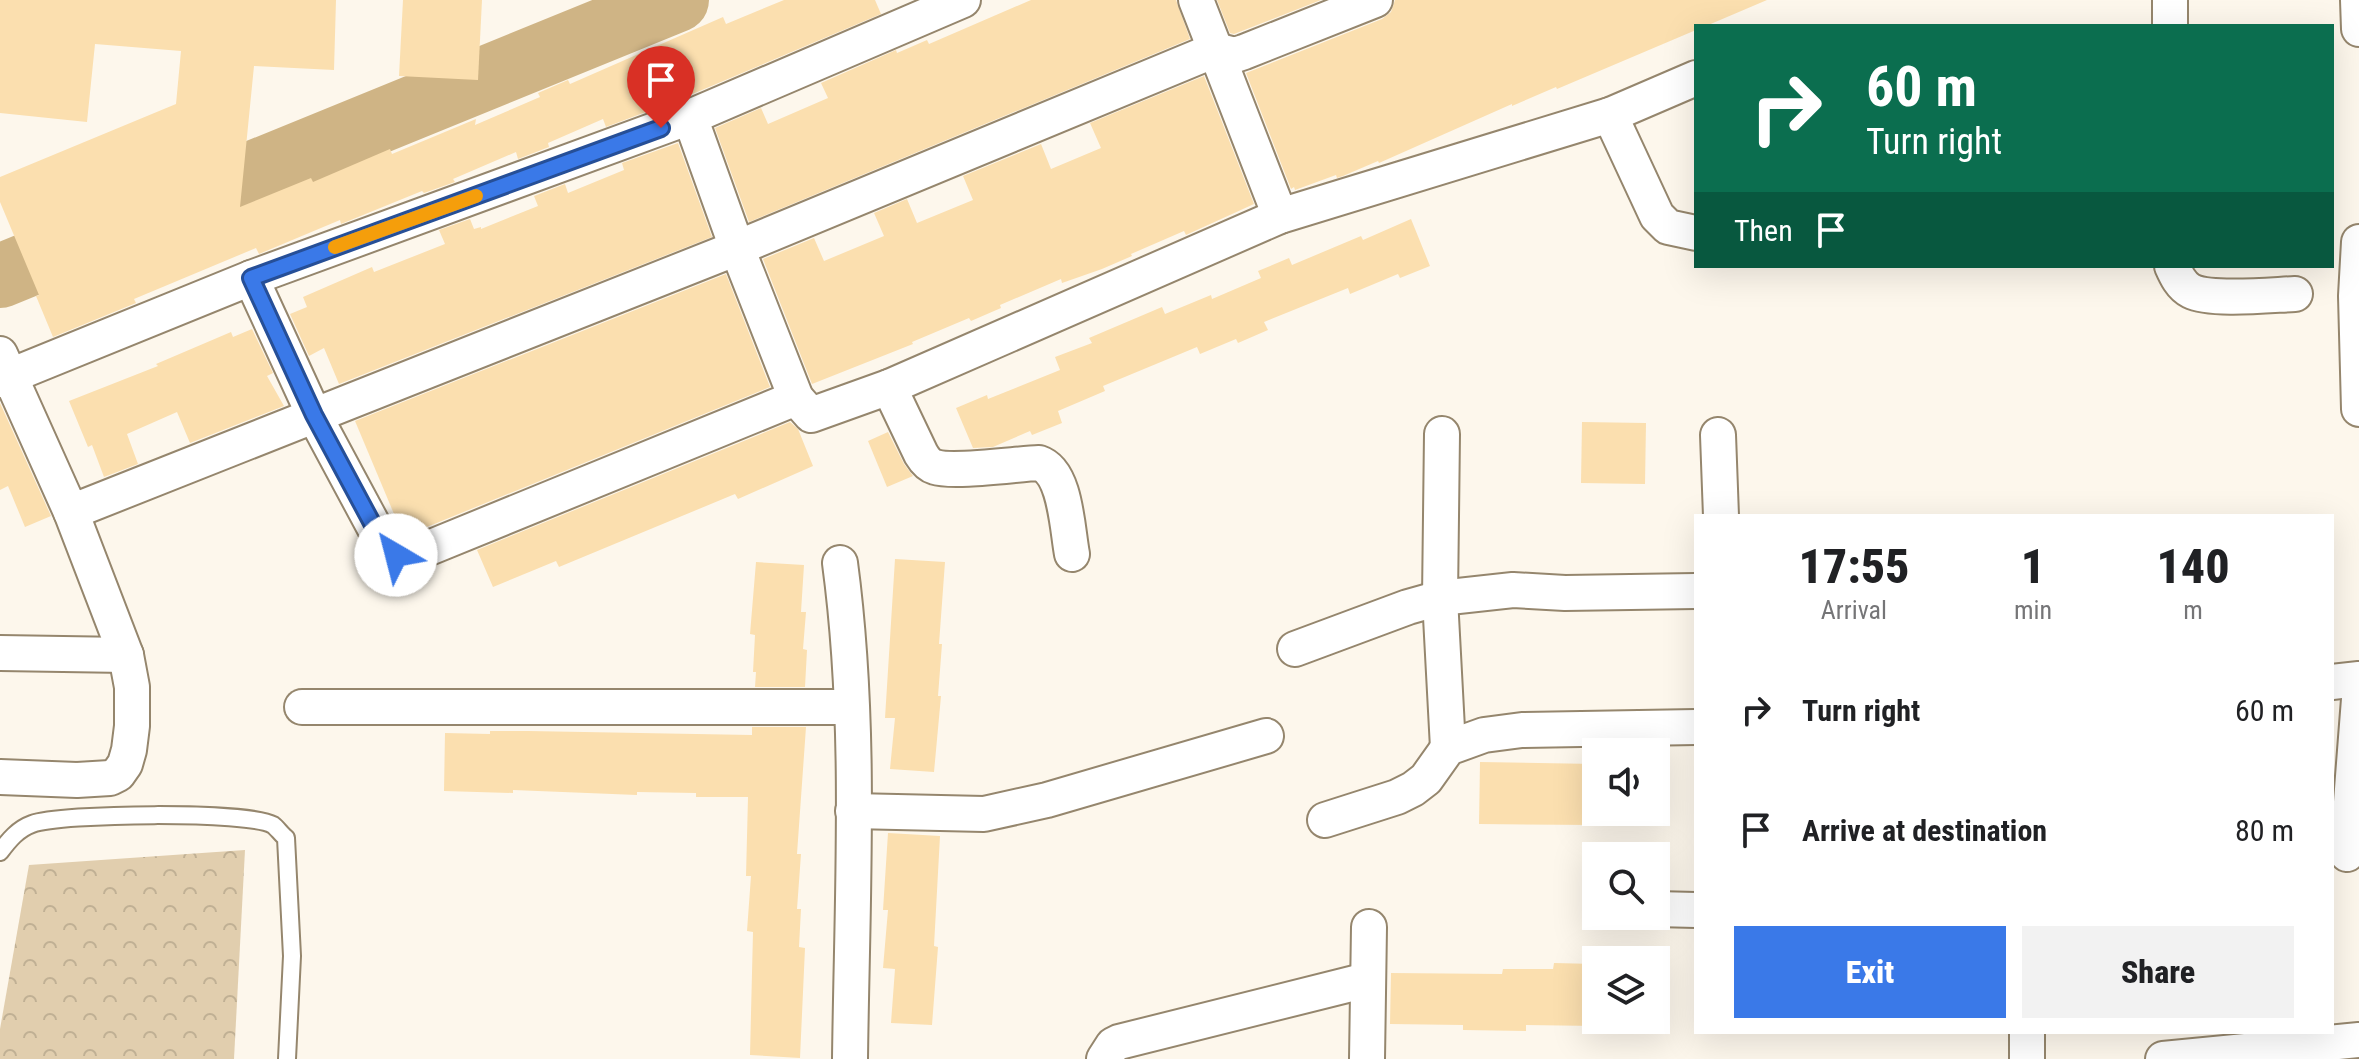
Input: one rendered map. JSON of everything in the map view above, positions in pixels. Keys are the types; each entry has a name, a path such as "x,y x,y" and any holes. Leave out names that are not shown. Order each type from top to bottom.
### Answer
{"street":[{"path":"0,777 110,778 118,774 125,764 132,726 132,687 126,655 71,512 3,370 690,117 963,0"},
{"path":"1196,0 1280,216"},
{"path":"71,512 737,248 1215,50 1235,55 1375,0"},
{"path":"2170,0 2170,24"},
{"path":"2358,0 2359,29"},
{"path":"690,117 796,398 811,415 889,387 1280,216 1610,115 1694,79"},
{"path":"1610,115 1657,216 1668,227 1694,233"},
{"path":"2359,242 2356,296 2359,409"},
{"path":"2173,268 2185,287 2208,296 2295,294"},
{"path":"251,278 314,415 379,536 396,555 424,550 796,398"},
{"path":"889,387 921,454 934,467 951,469 1039,463 1048,466 1059,483 1072,554"},
{"path":"1442,434 1440,598 1448,748"},
{"path":"1718,435 1721,514"},
{"path":"840,563 846,609 851,707 850,1059"},
{"path":"1295,649 1440,598 1513,590 1565,593 1694,591"},
{"path":"0,653 126,655"},
{"path":"2334,682 2359,679"},
{"path":"2346,854 2359,699"},
{"path":"302,707 851,707"},
{"path":"1325,820 1413,789 1426,779 1448,748 1484,735 1522,730 1694,727"},
{"path":"853,811 984,814 1047,800 1266,736"},
{"path":"1670,909 1694,910"},
{"path":"1367,1059 1369,927"},
{"path":"1104,1059 1113,1045 1119,1042 1367,980"},
{"path":"2027,1034 2027,1059"},
{"path":"2163,1059 2359,1040"}],"lane":[{"path":"0,852 18,831 43,821 142,814 241,819 272,824 286,838 292,956 287,1059"}],"green space":[{"path":"245,850 234,1059 0,1059 0,1029 29,865"}],"building":[{"path":"0,0 336,0 334,70 254,66 240,207 311,178 313,182 390,149 392,154 476,119 475,125 540,97 538,93 568,80 570,84 723,17 726,24 784,0 875,0 881,14 683,98 606,127 603,119 518,159 516,152 453,179 455,182 424,193 422,191 341,224 340,220 259,254 256,248 53,337 0,202 0,177 176,104 181,51 95,44 87,122 0,113"},
{"path":"403,0 482,0 478,80 399,76"},
{"path":"1031,0 1176,0 1190,39 749,222 715,128 761,108 768,124 828,98 821,83 896,50 897,53 927,40 929,44"},
{"path":"1217,0 1321,0 1234,34 1230,33"},
{"path":"1395,0 1767,0 1711,24 1694,24 1694,31 1557,89 1512,104 1379,163 1337,178 1336,175 1291,189 1246,73 1382,19 1391,12"},
{"path":"1204,76 1254,204 1186,235 1184,231 1102,269 1062,283 1061,279 971,321 969,318 812,384 763,259 814,238 824,261 884,236 874,213 907,199 917,223 973,200 963,176 1041,144 1051,169 1101,148 1090,123"},
{"path":"678,143 712,237 339,384 324,348 309,356 290,314 307,307 303,297 372,267 374,272 445,244 439,230 470,219 474,229 481,229 538,206 534,196 565,184 568,193 624,170 622,163"},
{"path":"1411,219 1430,266 1400,278 1398,274 1350,294 1348,288 1264,322 1268,330 1238,343 1236,339 1200,354 1197,347 1103,386 1105,391 1058,411 1062,423 1032,435 1030,431 993,447 973,448 956,408 987,395 988,399 1060,370 1055,357 1092,343 1089,338 1162,307 1165,314 1211,295 1212,299 1261,278 1258,271 1289,258 1292,265"},
{"path":"726,274 770,387 417,531 402,533 355,421"},
{"path":"252,329 273,373 267,376 284,406 190,443 177,412 127,434 138,464 104,477 92,445 88,447 69,401 158,366 156,364 231,332 233,337"},
{"path":"0,403 51,516 25,527 8,486 0,490"},
{"path":"790,422 798,429 813,466 738,499 735,494 559,567 556,561 493,587 477,550"},
{"path":"1582,422 1646,423 1645,484 1581,483"},
{"path":"888,432 913,476 887,487 868,441"},
{"path":"895,559 945,562 939,644 942,644 938,696 941,696 934,772 890,769 895,718 885,718"},
{"path":"756,562 804,565 801,612 806,612 803,649 807,650 805,687 755,687 755,635 750,634"},
{"path":"752,727 806,727 797,854 801,854 797,909 801,909 799,947 805,948 800,1058 750,1055 753,932 747,931 751,876 746,876 748,797 696,797 696,793 637,792 637,795 513,790 513,793 444,791 445,733 528,731 752,735"},
{"path":"1480,762 1582,764 1582,825 1479,824"},
{"path":"888,833 940,836 934,946 938,947 932,1025 891,1023 895,969 883,968 888,910 883,910"},
{"path":"1554,963 1582,964 1582,1026 1526,1025 1526,1031 1463,1030 1463,1025 1390,1024 1391,973 1502,974 1503,969 1553,969"}],"waterway":[{"path":"0,276 677,0"}],"slow traffic":[{"path":"335,247 476,196"}],"route":[{"path":"396,555 379,536 314,415 251,278 661,128"}]}
